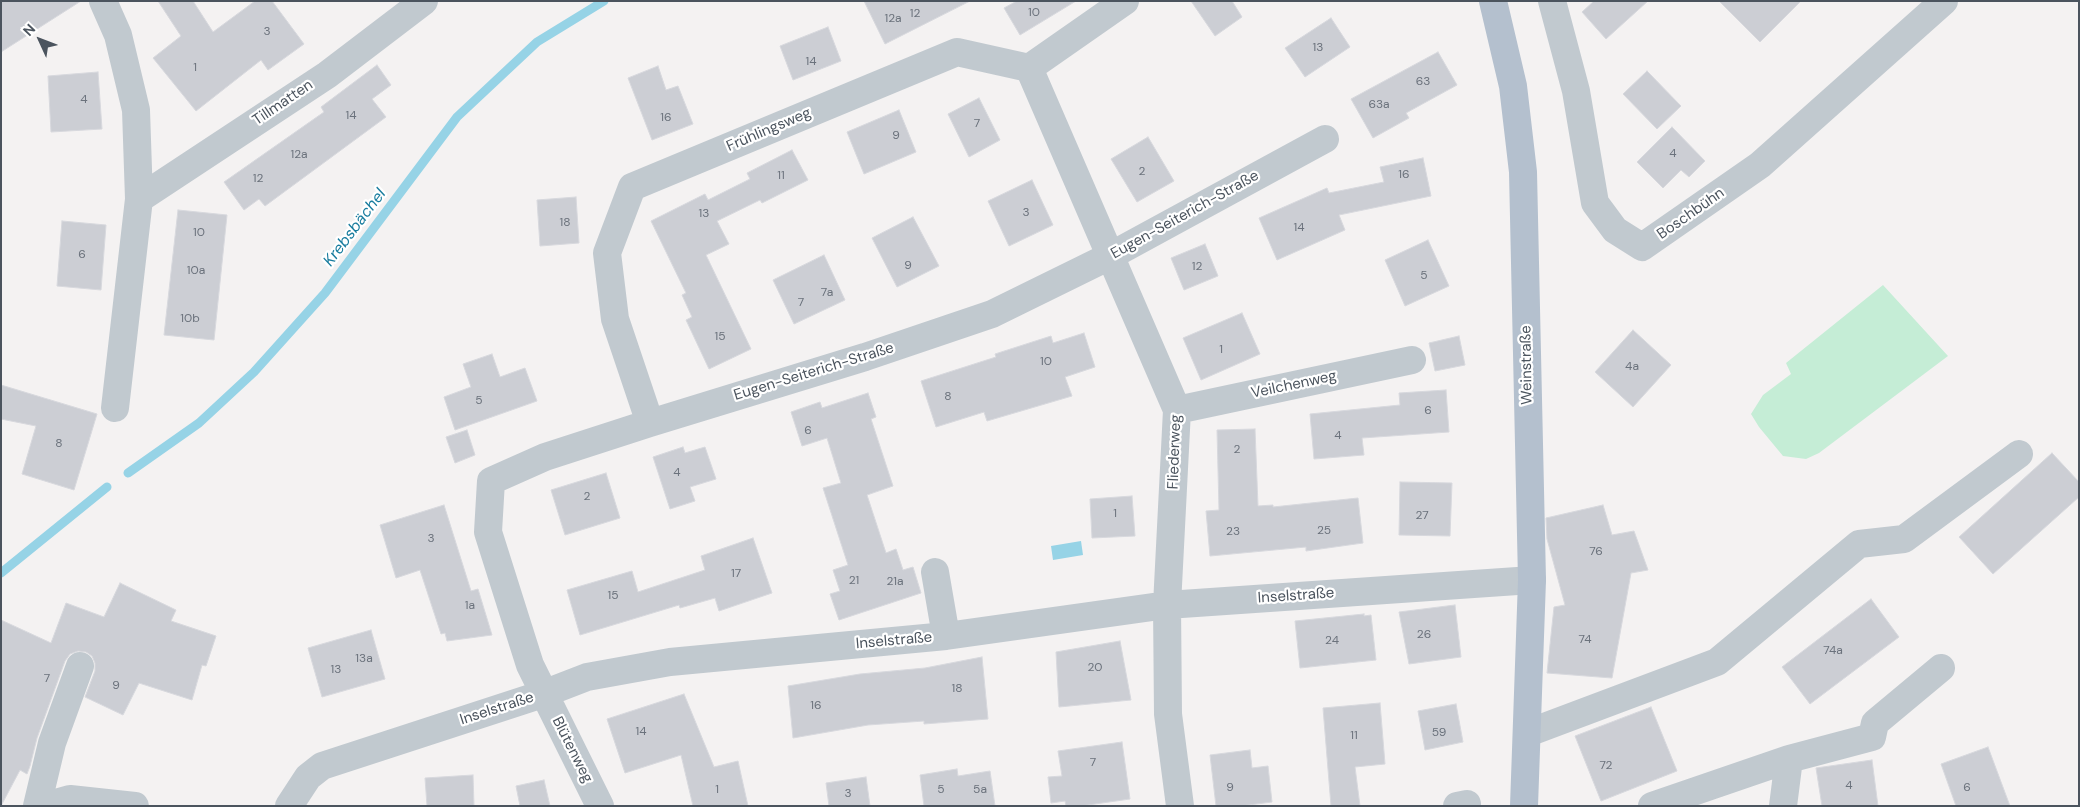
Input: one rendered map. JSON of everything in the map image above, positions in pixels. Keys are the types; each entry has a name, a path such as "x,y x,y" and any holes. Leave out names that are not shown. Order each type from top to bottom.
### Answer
{"main road":[{"name":"Weinstraße","path":"1493,1 1513,86 1523,172 1532,580 1524,806"}],"street":[{"path":"103,1 118,35 136,110 139,199 115,408"},
{"name":"Tillmatten","path":"139,199 327,74 424,1"},
{"path":"1029,68 1124,1"},
{"name":"Boschbühn","path":"1552,1 1576,91 1595,203 1615,230 1642,247 1760,165 1944,1"},
{"name":"Frühlingsweg","path":"650,423 615,319 607,253 632,187 957,52 1029,68"},
{"name":"Fliederweg","path":"1029,68 1177,410 1167,605 1168,714 1180,806"},
{"name":"Eugen-Seiterich-Straße","path":"543,694 530,665 488,532 491,481 545,457 865,357 992,314 1110,256 1325,139"},
{"name":"Veilchenweg","path":"1177,410 1412,360"},
{"path":"1528,732 1717,662 1784,604 1859,544 1904,539 2019,454"},
{"path":"934,572 946,636"},
{"name":"Inselstraße","path":"289,806 308,777 322,766 543,694 587,677 670,662 946,636 1167,605 1532,580"},
{"path":"38,806 52,743 80,666"},
{"path":"1652,806 1790,759 1872,737 1875,723 1941,668"},
{"name":"Blütenweg","path":"543,694 600,806"},
{"path":"1783,806 1790,759"},
{"path":"45,806 70,799 135,806"}],"green space":[{"path":"1883,285 1948,356 1819,453 1806,459 1783,456 1759,427 1751,414 1763,395 1791,374 1786,363"}],"water":[{"path":"1081,541 1083,555 1053,560 1051,546"}],"building":[{"path":"1,1 81,1 1,52"},
{"path":"158,1 193,1 213,32 255,1 272,1 304,44 268,70 261,60 196,111 153,58 181,36"},
{"path":"864,1 970,1 885,44"},
{"path":"1017,1 1076,1 1020,35 1004,8"},
{"path":"1191,1 1232,1 1242,17 1215,36"},
{"path":"1594,1 1648,1 1606,39 1582,12"},
{"path":"1719,1 1801,1 1760,42"},
{"path":"1331,18 1350,47 1305,77 1285,48"},
{"path":"828,27 841,61 793,80 780,46"},
{"path":"1438,52 1457,85 1406,113 1409,118 1373,138 1351,99"},
{"path":"377,65 391,85 372,99 386,117 265,206 259,199 244,210 224,182 324,112 321,107"},
{"path":"658,66 666,90 678,86 693,124 652,140 628,78"},
{"path":"1647,71 1681,106 1657,129 1623,94"},
{"path":"98,72 102,129 51,132 48,76"},
{"path":"979,98 1000,140 969,157 948,114"},
{"path":"899,110 916,152 864,174 847,132"},
{"path":"1672,127 1705,161 1689,177 1681,170 1663,188 1637,162"},
{"path":"1148,137 1174,181 1137,202 1111,159"},
{"path":"792,150 808,180 762,203 760,200 717,221 729,244 706,255 751,349 709,369 686,320 692,317 682,295 686,293 651,221 705,194 708,200 750,179 747,173"},
{"path":"1423,158 1431,196 1339,215 1345,230 1277,260 1259,218 1327,188 1329,193 1384,182 1380,167"},
{"path":"1032,180 1053,225 1009,246 988,201"},
{"path":"576,197 579,243 540,246 537,200"},
{"path":"178,210 227,215 214,340 164,335"},
{"path":"913,217 939,266 897,287 872,238"},
{"path":"62,221 106,225 101,290 57,286"},
{"path":"1428,240 1449,286 1405,306 1385,260"},
{"path":"1205,244 1218,276 1184,290 1171,258"},
{"path":"824,255 845,300 794,324 773,280"},
{"path":"1242,313 1260,354 1201,380 1183,338"},
{"path":"1633,330 1671,365 1633,407 1595,372"},
{"path":"1084,333 1095,367 1065,377 1072,396 987,421 984,412 936,427 921,381 996,357 995,354 1051,336 1053,343"},
{"path":"1459,336 1465,365 1435,371 1429,343"},
{"path":"492,354 500,377 525,368 537,401 455,430 444,397 471,387 463,364"},
{"path":"1,385 97,414 74,490 22,474 36,426 1,419"},
{"path":"1446,390 1449,432 1362,438 1364,455 1314,459 1310,414 1400,405 1399,393"},
{"path":"868,393 876,417 871,419 893,486 867,495 886,553 896,549 903,570 913,567 921,593 839,620 830,594 840,591 833,570 848,565 823,488 841,483 827,438 802,446 791,412 820,402 822,408"},
{"path":"1255,429 1258,506 1273,505 1273,507 1358,498 1363,543 1306,551 1306,547 1210,556 1206,511 1219,510 1217,430"},
{"path":"467,430 475,455 455,463 446,437"},
{"path":"683,447 685,453 705,447 716,479 690,487 695,501 670,509 653,457"},
{"path":"2052,453 2079,482 2079,497 1993,574 1959,537"},
{"path":"606,473 620,518 565,535 551,490"},
{"path":"1400,482 1452,483 1450,536 1399,535"},
{"path":"1132,496 1135,536 1092,538 1090,499"},
{"path":"444,505 471,591 478,589 492,635 447,641 445,633 441,634 420,570 396,578 380,525"},
{"path":"1603,505 1612,535 1634,531 1648,570 1631,573 1612,678 1547,673 1554,607 1565,605 1547,539 1546,518"},
{"path":"753,538 772,593 719,611 715,598 680,608 679,605 580,635 567,590 632,571 638,592 705,570 701,556"},
{"path":"120,583 176,610 171,621 216,636 206,666 202,665 192,700 139,683 123,715 85,697 95,671 95,663 92,656 86,652 78,651 70,654 65,661 37,738 27,774 20,770 1,806 1,620 51,643 66,603 104,617"},
{"path":"1871,599 1899,637 1810,704 1782,667"},
{"path":"1455,605 1461,657 1409,664 1399,612"},
{"path":"1364,614 1364,616 1371,615 1376,660 1300,668 1295,621"},
{"path":"371,630 385,679 322,697 308,648"},
{"path":"1120,641 1131,700 1059,707 1056,652"},
{"path":"982,657 988,719 924,724 924,721 868,725 793,738 788,686 860,674 925,668"},
{"path":"684,694 714,767 738,761 748,806 693,806 681,755 625,773 607,719"},
{"path":"1380,703 1385,764 1355,767 1360,806 1331,806 1323,708"},
{"path":"1456,704 1463,742 1425,750 1418,711"},
{"path":"1651,707 1677,771 1601,801 1575,736"},
{"path":"1122,742 1130,799 1081,806 1066,806 1065,801 1051,803 1048,777 1062,776 1058,751"},
{"path":"1988,747 2010,806 1956,806 1941,764"},
{"path":"1250,750 1252,768 1268,766 1272,802 1241,806 1216,806 1210,755"},
{"path":"1872,760 1878,806 1822,806 1816,768"},
{"path":"957,769 958,776 990,771 995,806 924,806 920,775"},
{"path":"473,775 474,806 427,806 425,778"},
{"path":"866,777 870,806 829,806 826,783"},
{"path":"544,780 550,806 520,806 516,786"}],"waterway":[{"name":"Krebsbächel","path":"128,473 199,423 254,372 325,293 457,117 537,42 604,1"},
{"name":"Krebsbächel","path":"1,573 107,487"}]}
